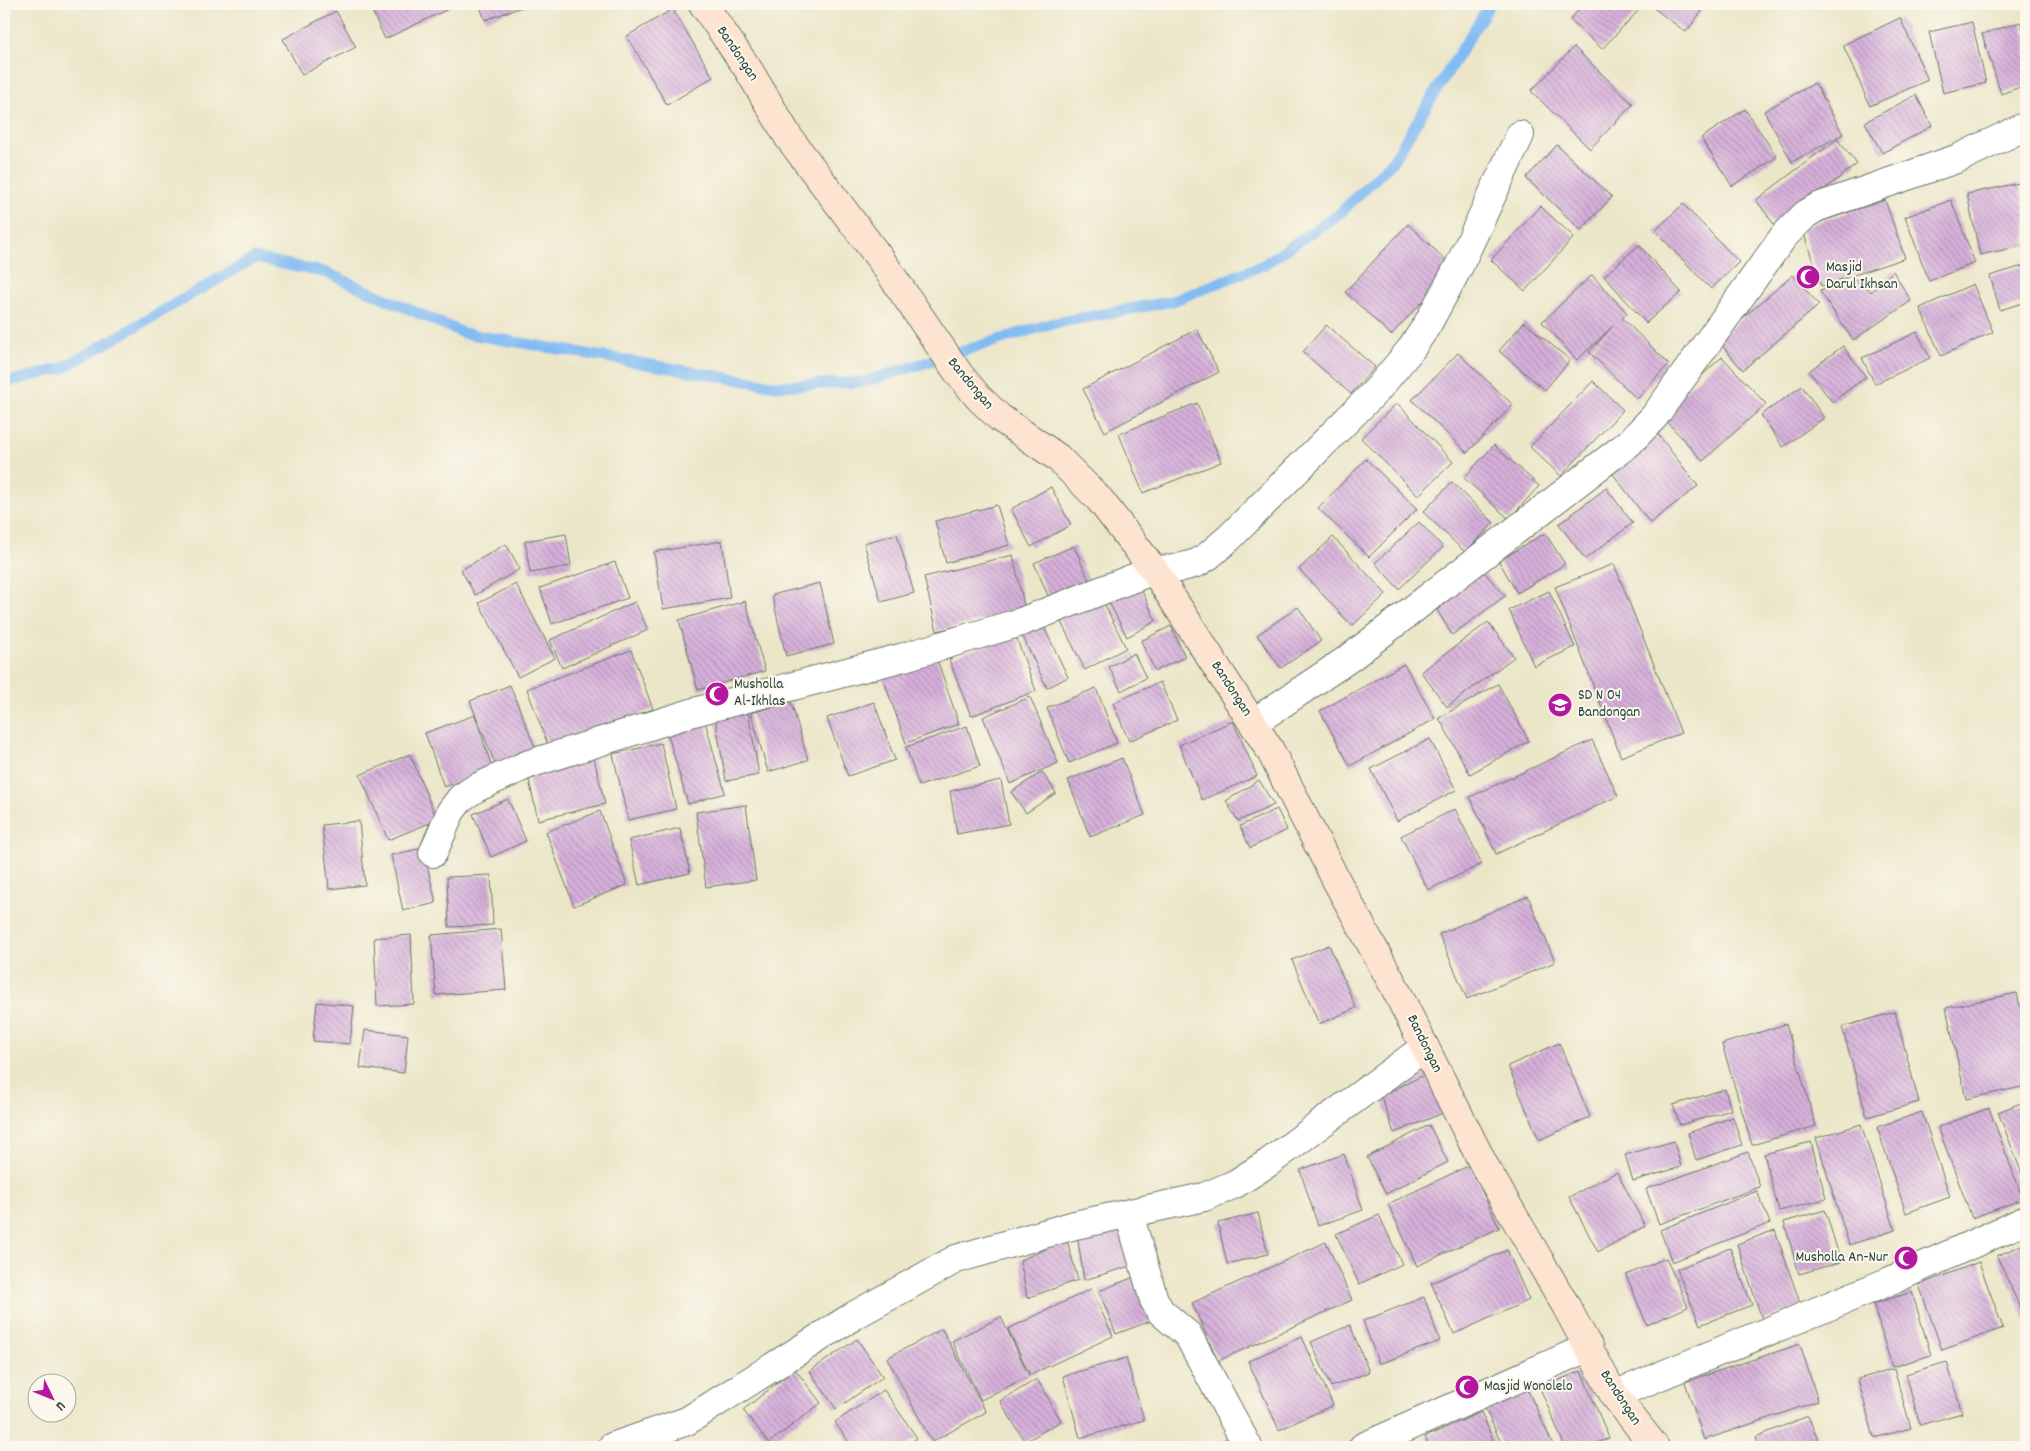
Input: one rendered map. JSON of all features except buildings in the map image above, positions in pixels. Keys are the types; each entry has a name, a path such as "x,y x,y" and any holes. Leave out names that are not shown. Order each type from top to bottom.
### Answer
{"street":[{"name":"Bandongan","path":"703,4 748,69 789,138 881,260 959,374 1000,418 1057,457 1100,500 1154,570 1270,750 1335,878 1425,1046 1484,1165 1614,1395 1654,1447"},
{"path":"1253,723 1351,657 1629,443 1654,417 1738,304 1784,236 1806,214 1828,203 1959,158 2026,126"},
{"path":"432,853 451,811 461,798 483,785 529,764 694,712 904,657 1021,622 1154,570 1186,567 1208,556 1229,538 1377,390 1412,349 1459,266 1520,135"},
{"path":"612,1447 687,1421 855,1315 956,1259 1076,1225 1204,1197 1235,1184 1268,1164 1425,1046"},
{"path":"1129,1214 1154,1300 1161,1312 1188,1335 1248,1447"},
{"path":"1614,1395 1880,1284 2026,1220"},
{"path":"1362,1447 1589,1348"}],"waterway":[{"path":"4,383 63,368 255,258 327,273 463,333 776,386 864,382 1050,324 1173,301 1263,265 1339,214 1392,162 1490,4"}],"place":[{"name":"Masjid Darul Ikhsan","path":"1808,277"},
{"name":"Musholla Al-Ikhlas","path":"717,694"},
{"name":"SD N 04 Bandongan","path":"1560,705"},
{"name":"Musholla An-Nur","path":"1906,1258"},
{"name":"Masjid Wonolelo","path":"1467,1387"}]}
